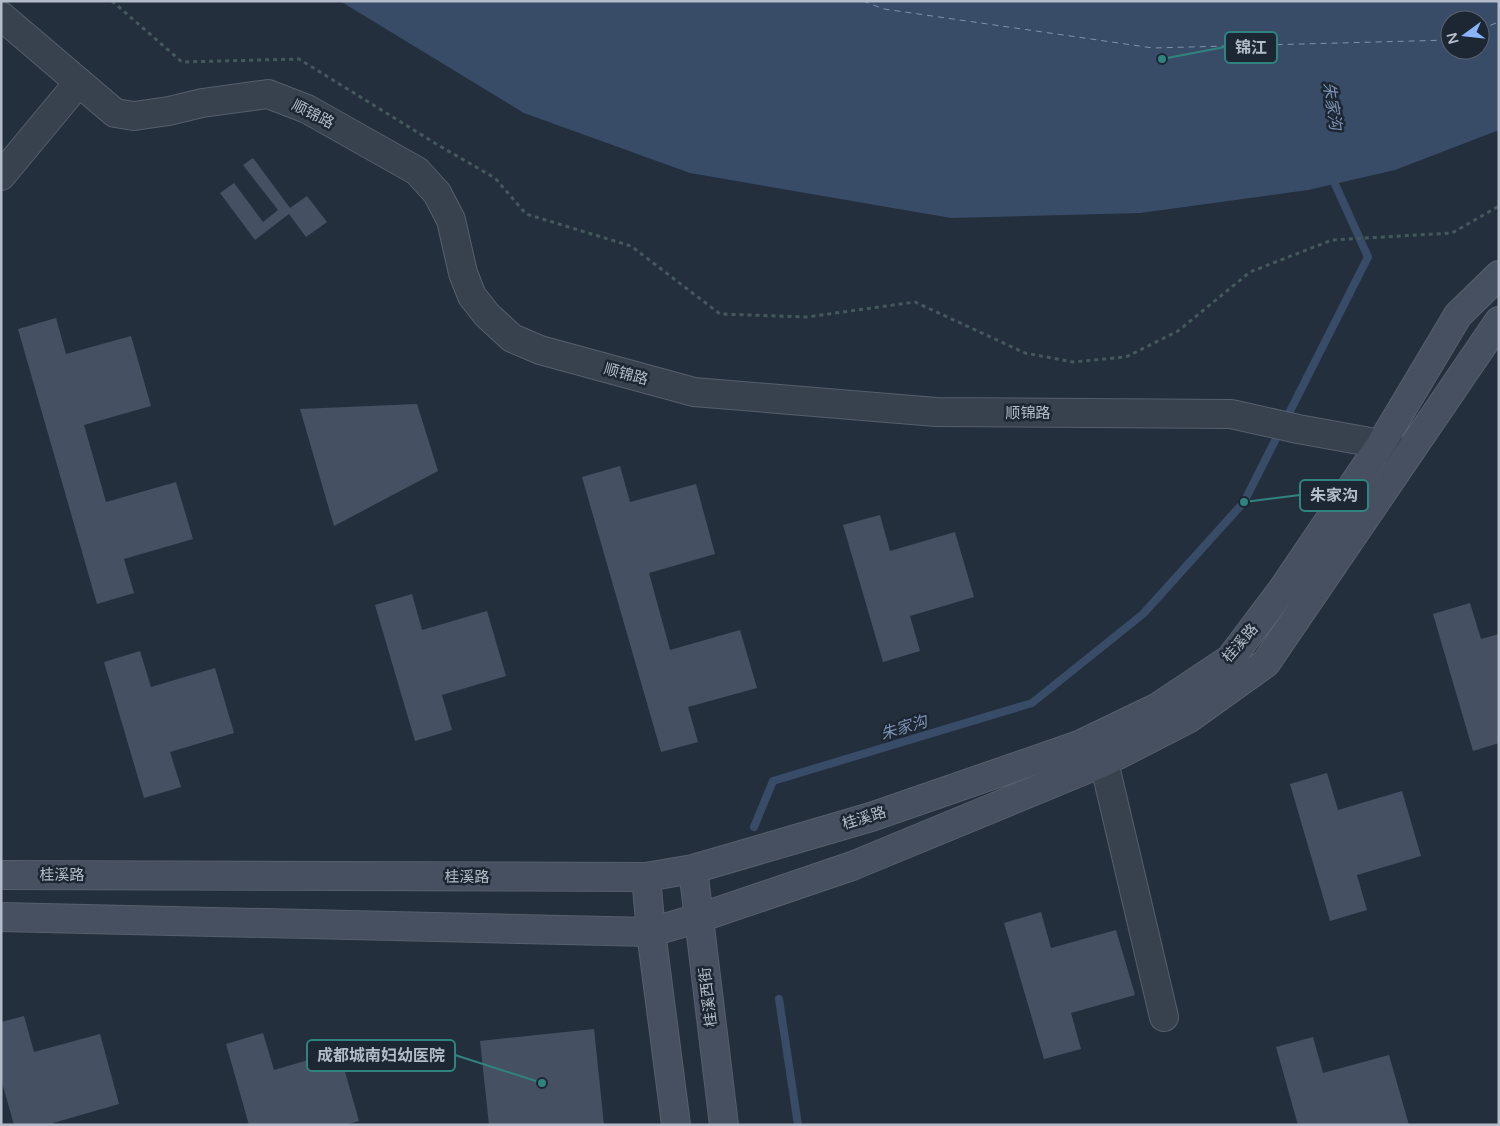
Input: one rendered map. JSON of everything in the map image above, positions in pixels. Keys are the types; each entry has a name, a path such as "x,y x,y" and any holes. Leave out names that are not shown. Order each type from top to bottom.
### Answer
{"street":[{"name":"顺锦路","path":"1,16 115,113 134,116 169,111 202,103 268,94 307,109 417,171 437,193 451,220 463,273 472,296 487,315 512,338 540,350 694,392 936,412 1231,414 1298,429 1381,444 1407,456"},
{"path":"1,176 79,82"},
{"name":"桂溪路","path":"1,875 646,877 693,869 871,817 1079,745 1158,707 1230,659 1282,590 1381,444 1458,315 1499,275"},
{"name":"桂溪路","path":"1,917 651,932 699,918 852,866 1104,762 1188,719 1266,664 1499,321"},
{"path":"1104,762 1164,1017"},
{"name":"桂溪西街","path":"693,869 724,1125"},
{"path":"646,877 651,932 676,1125"}],"path":[{"path":"112,1 182,62 299,59 495,178 526,214 631,246 720,314 807,317 915,302 1025,353 1073,362 1126,356 1178,331 1250,272 1332,240 1452,233 1499,206"}],"water":[{"path":"340,1 1499,1 1499,130 1395,170 1308,190 1140,213 951,218 690,173 524,113"}],"building":[{"path":"253,158 290,208 307,196 327,222 306,237 289,214 255,240 220,193 234,183 263,222 278,210 243,165"},
{"path":"56,318 66,354 131,336 151,406 84,425 106,502 176,482 193,539 124,559 134,593 97,604 18,329"},
{"path":"417,404 438,471 334,526 300,409"},
{"path":"620,466 630,502 696,484 715,554 649,573 670,650 740,630 757,688 688,707 698,742 661,752 582,477"},
{"path":"880,515 890,551 955,532 974,597 910,616 920,651 883,662 843,525"},
{"path":"412,594 422,630 487,611 506,676 442,695 452,730 415,741 375,605"},
{"path":"1470,603 1481,639 1499,634 1499,743 1473,751 1433,614"},
{"path":"140,651 151,687 215,668 234,733 170,752 181,787 144,798 104,662"},
{"path":"1327,773 1338,810 1402,791 1421,856 1357,875 1367,910 1330,921 1290,784"},
{"path":"1041,912 1051,948 1116,930 1135,995 1071,1013 1081,1049 1044,1059 1004,923"},
{"path":"24,1016 34,1052 100,1034 119,1104 53,1123 53,1125 14,1125 1,1079 1,1022"},
{"path":"594,1029 604,1125 489,1125 480,1041"},
{"path":"263,1033 274,1070 339,1051 359,1121 345,1125 249,1125 226,1044"},
{"path":"1313,1037 1323,1073 1389,1055 1409,1125 1298,1125 1276,1047"}],"waterway":[{"name":"朱家沟","path":"754,827 773,781 1032,703 1143,614 1244,502 1368,257 1335,184 1333,175"},
{"name":"朱家沟","path":"779,999 798,1125"}],"ferry route":[{"path":"863,1 884,9 1153,48 1440,40"},
{"path":"1490,25 1499,22"}],"place":[{"name":"锦江","path":"1162,59"},
{"name":"朱家沟","path":"1244,502"},
{"name":"成都城南妇幼医院","path":"542,1083"}]}
